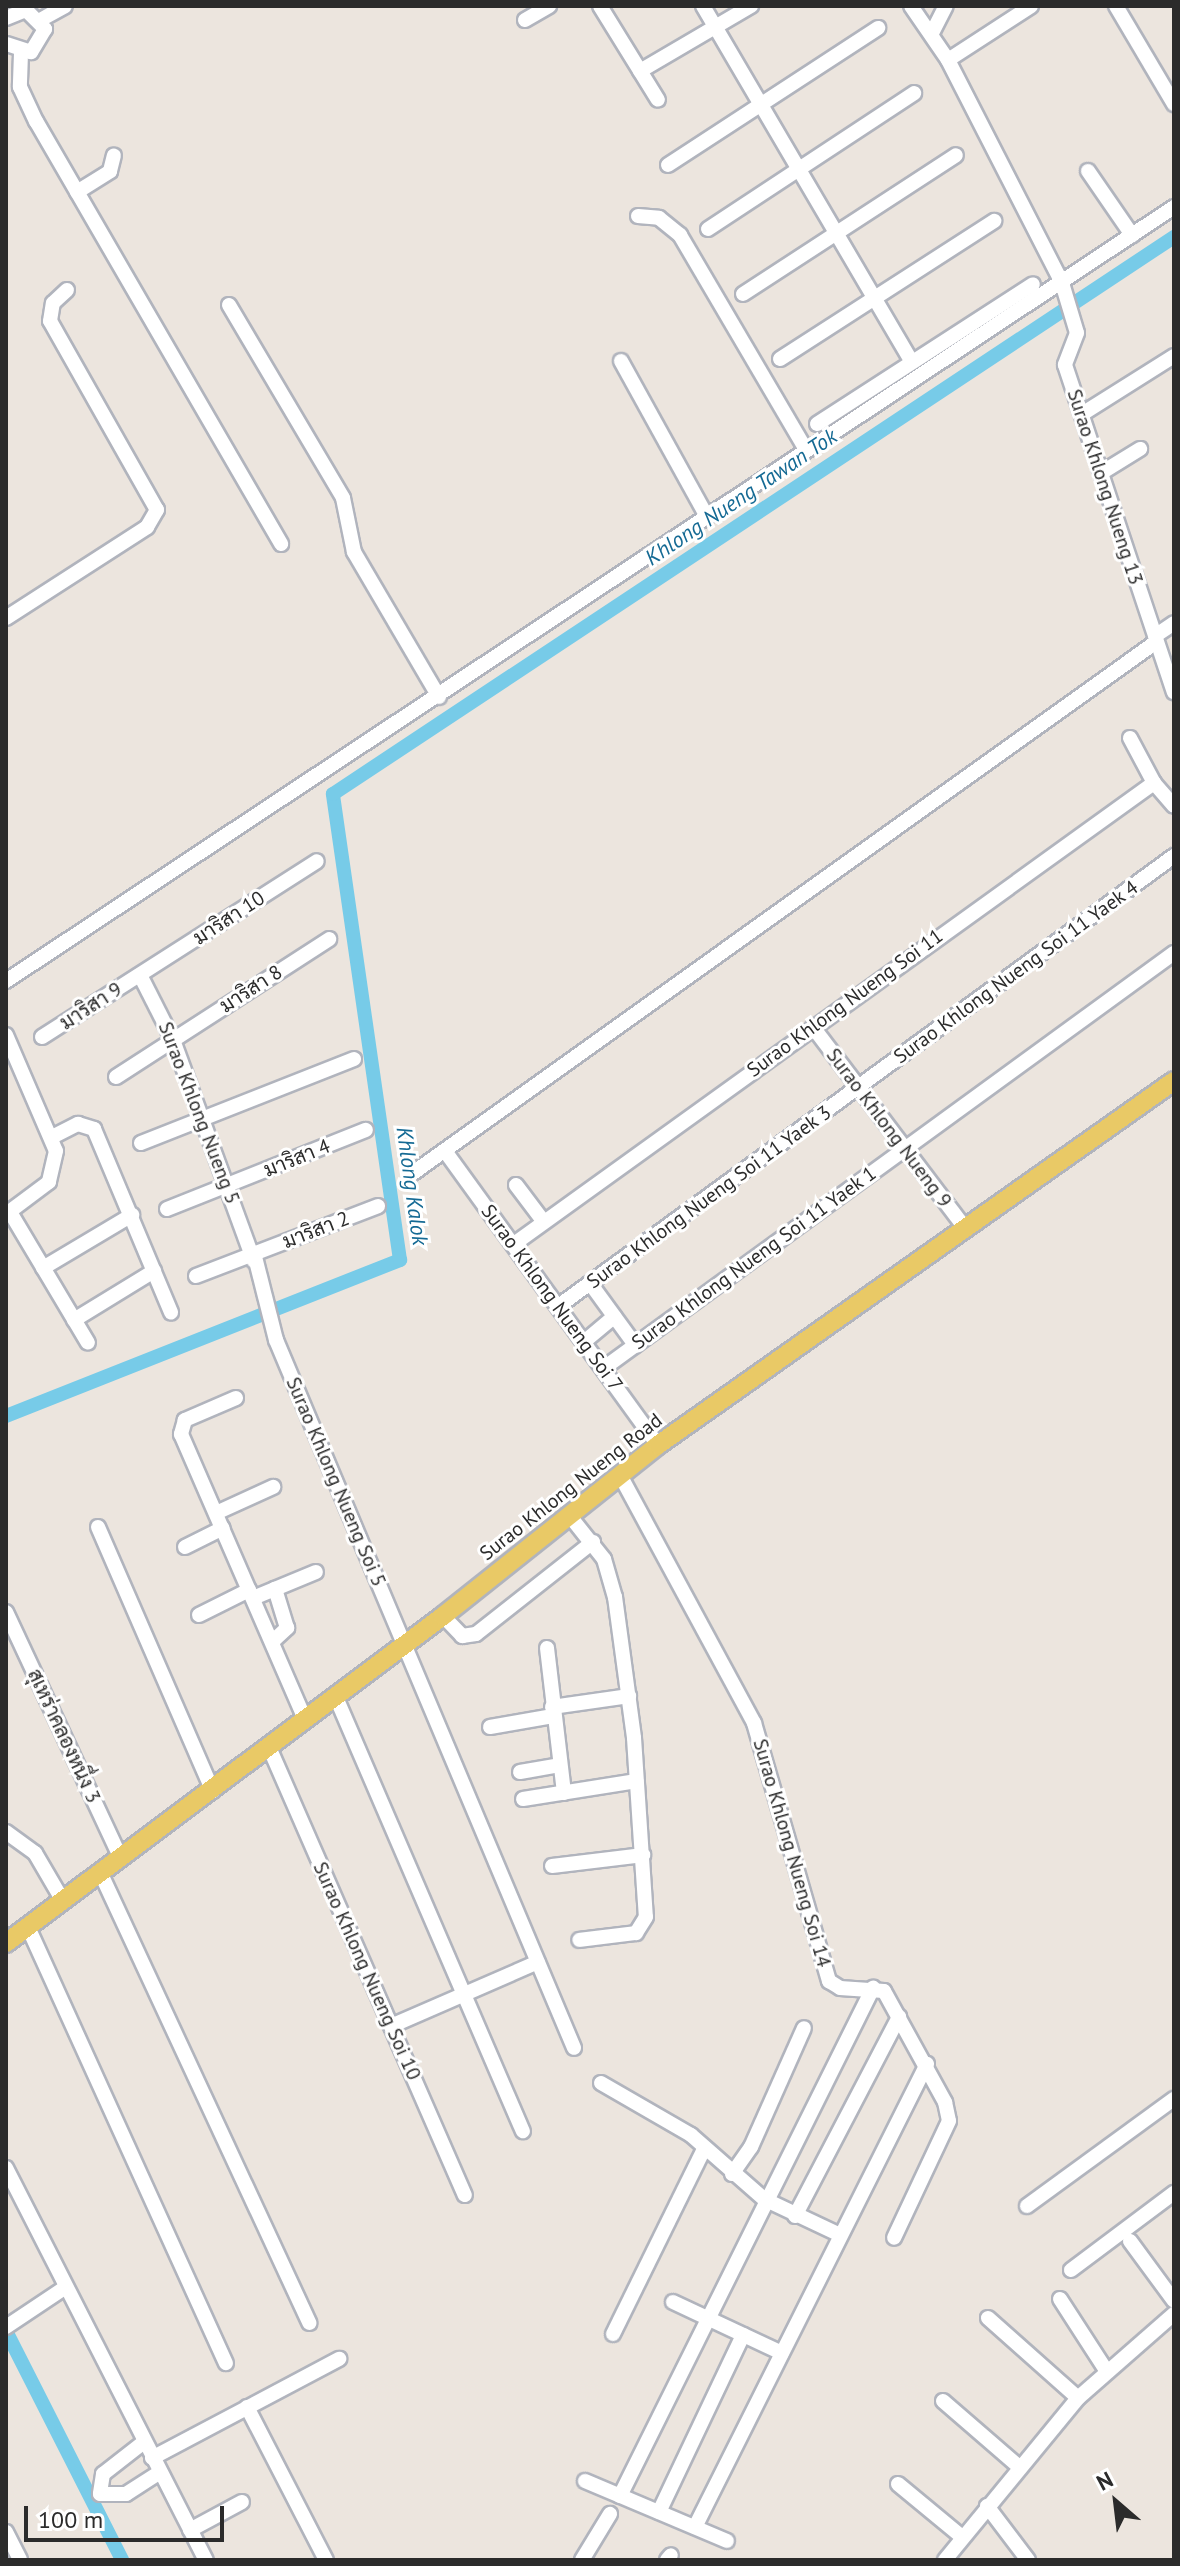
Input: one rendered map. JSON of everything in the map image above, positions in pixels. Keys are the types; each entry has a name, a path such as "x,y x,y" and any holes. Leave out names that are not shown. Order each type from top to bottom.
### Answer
{"main road":[{"name":"Surao Khlong Nueng Road","path":"6,1943 443,1616 658,1445 1174,1081"}],"street":[{"path":"42,19 65,6"},
{"path":"525,20 549,6"},
{"path":"600,6 658,100"},
{"path":"703,6 718,26 911,361"},
{"path":"640,71 751,6"},
{"name":"Surao Khlong Nueng 13","path":"911,6 948,60 1063,286 1073,314 1077,343 1065,365 1174,692"},
{"path":"932,33 946,6"},
{"path":"948,60 1031,6"},
{"path":"1116,6 1174,104"},
{"path":"6,18 26,8 42,19 44,38 21,53"},
{"path":"668,165 878,28"},
{"path":"6,44 21,53"},
{"path":"21,53 20,87 77,192 281,544"},
{"path":"708,229 914,93"},
{"path":"77,192 105,176 114,155"},
{"path":"743,294 956,155"},
{"path":"1088,171 1132,235"},
{"path":"6,981 439,697 806,450 1063,286 1174,207"},
{"path":"638,216 659,218 680,235 806,450"},
{"path":"780,359 994,221"},
{"path":"817,424 1033,284"},
{"path":"6,618 147,527 157,510 50,321 53,303 67,290"},
{"path":"229,305 343,498 354,552 439,697"},
{"path":"1082,414 1174,356"},
{"path":"621,361 707,517"},
{"path":"1101,473 1140,449"},
{"path":"413,1173 1174,623"},
{"path":"1130,738 1154,783 1174,806"},
{"name":"Surao Khlong Nueng Soi 11","path":"514,1244 1154,783"},
{"name":"Surao Khlong Nueng Soi 11 Yaek 4","path":"859,1088 1174,856"},
{"name":"มาริสา 10","path":"140,975 317,861"},
{"name":"มาริสา 8","path":"116,1077 329,939"},
{"name":"Surao Khlong Nueng Soi 11 Yaek 1","path":"604,1368 1174,953"},
{"name":"มาริสา 9","path":"42,1037 140,975"},
{"name":"Surao Khlong Nueng 5","path":"140,975 173,1040 254,1253 269,1320"},
{"name":"Surao Khlong Nueng 9","path":"813,1027 965,1228"},
{"path":"6,1035 54,1136 56,1166 49,1182 8,1213 88,1343"},
{"path":"141,1143 354,1059"},
{"name":"Surao Khlong Nueng Soi 11 Yaek 3","path":"560,1305 859,1088"},
{"path":"54,1136 78,1124 94,1129 171,1312"},
{"name":"มาริสา 4","path":"167,1209 366,1130"},
{"name":"Surao Khlong Nueng Soi 7","path":"445,1151 560,1305 658,1445"},
{"path":"516,1185 544,1222"},
{"name":"มาริสา 2","path":"196,1276 378,1206"},
{"path":"43,1268 132,1215"},
{"path":"74,1320 154,1271"},
{"path":"590,1283 635,1345"},
{"path":"585,1341 614,1317"},
{"name":"Surao Khlong Nueng Soi 5","path":"269,1320 574,2048"},
{"path":"236,1398 181,1426 305,1719"},
{"name":"Surao Khlong Nueng Soi 14","path":"620,1475 754,1723 829,1981 840,1988 873,1988"},
{"path":"216,1513 273,1487"},
{"path":"569,1515 593,1542 610,1572 629,1696 643,1855 644,1928 579,1940"},
{"path":"98,1527 213,1791"},
{"path":"185,1547 223,1528"},
{"path":"443,1616 462,1636 476,1634 593,1542"},
{"path":"199,1615 316,1572"},
{"path":"272,1642 287,1628 275,1589"},
{"name":"สุเหร่าคลองหนึ่ง 3","path":"6,1612 121,1859"},
{"path":"547,1648 564,1793"},
{"path":"335,1695 523,2131"},
{"path":"490,1727 629,1696"},
{"name":"Surao Khlong Nueng Soi 10","path":"269,1747 465,2195"},
{"path":"520,1772 559,1765"},
{"path":"523,1799 637,1781"},
{"path":"6,1832 35,1853 63,1901"},
{"path":"552,1866 643,1855"},
{"path":"101,1874 309,2323"},
{"path":"28,1927 226,2363"},
{"path":"391,2026 538,1962"},
{"path":"620,2496 764,2199 873,1988 884,1991 927,2064 949,2121 894,2238"},
{"path":"795,2216 899,2017"},
{"path":"732,2174 751,2147 804,2028"},
{"path":"695,2527 838,2234 927,2064"},
{"path":"601,2083 704,2149 764,2199 838,2234"},
{"path":"1027,2206 1174,2099"},
{"path":"613,2334 704,2149"},
{"path":"6,2168 206,2560"},
{"path":"1071,2270 1174,2193"},
{"path":"1130,2241 1174,2301"},
{"path":"6,2327 66,2287"},
{"path":"1060,2299 1106,2370"},
{"path":"673,2302 782,2353"},
{"path":"945,2560 1018,2466 1078,2398 1106,2370 1174,2314"},
{"path":"988,2318 1078,2398"},
{"path":"659,2512 743,2335"},
{"path":"152,2458 339,2359"},
{"path":"943,2401 1018,2466"},
{"path":"247,2407 326,2560"},
{"path":"144,2442 103,2474 100,2494 126,2494 160,2472"},
{"path":"585,2481 727,2541"},
{"path":"898,2484 962,2537"},
{"path":"190,2530 242,2502"},
{"path":"987,2506 1028,2560"},
{"path":"582,2560 610,2514"},
{"path":"6,2532 20,2560"}],"waterway":[{"name":"Khlong Nueng Tawan Tok","path":"6,1416 400,1260 333,794 1174,237"},
{"path":"6,2331 122,2560"}],"water label":[{"name":"Khlong Kalok","path":"412,1186"}]}
